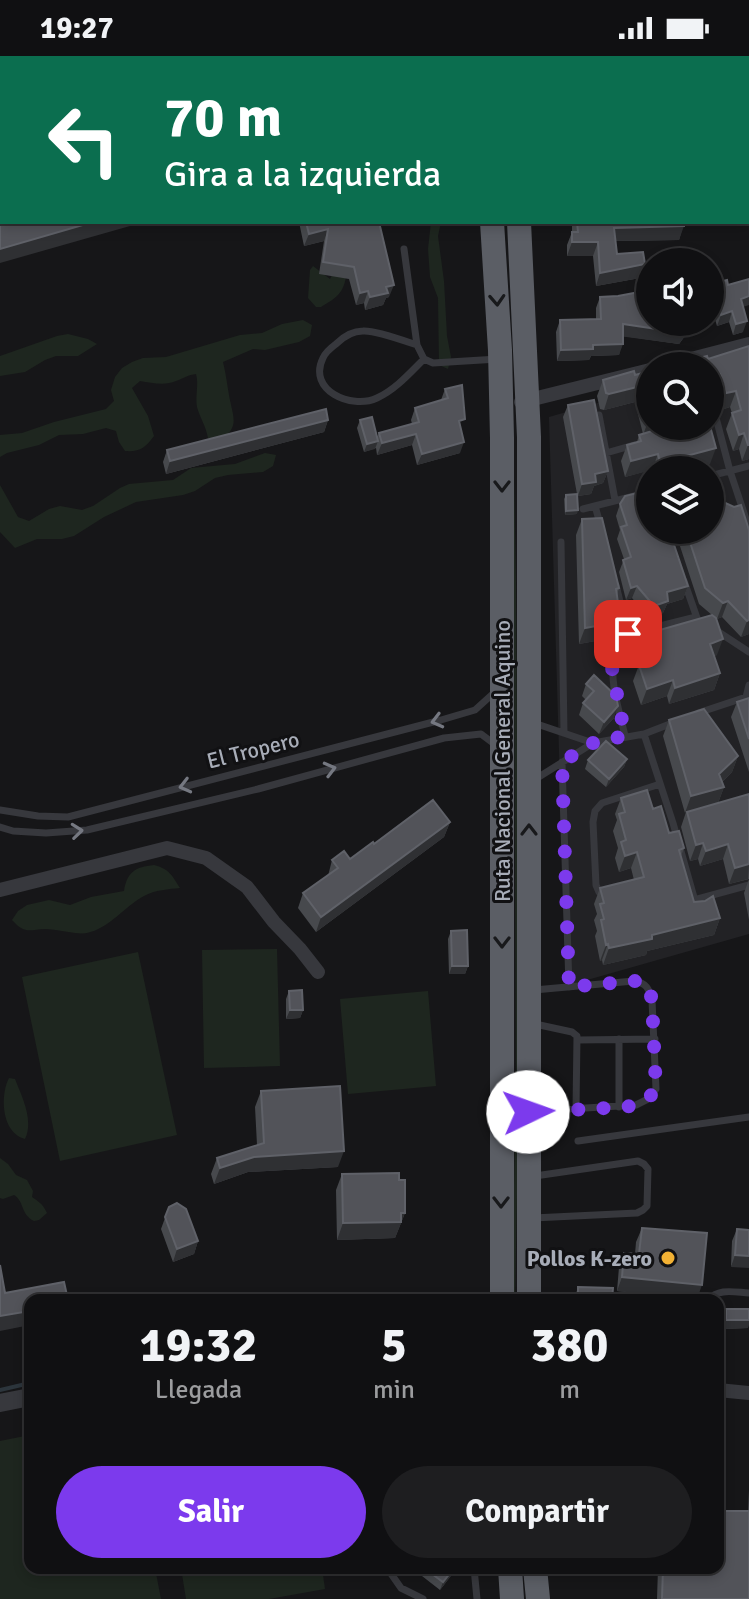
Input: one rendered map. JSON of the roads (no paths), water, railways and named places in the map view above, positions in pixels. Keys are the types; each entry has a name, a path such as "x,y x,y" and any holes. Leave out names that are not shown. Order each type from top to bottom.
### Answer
{"highway":[{"name":"Ruta Nacional General Aquino","path":"492,224 501,408 502,1294"},
{"name":"Ruta Nacional General Aquino","path":"519,224 527,401 529,1294"},
{"path":"510,1574 512,1599"},
{"path":"536,1574 538,1599"}],"street":[{"path":"718,352 749,344"},
{"path":"501,408 636,374"},
{"path":"0,890 167,848 206,858 247,887 318,972"},
{"path":"724,1391 749,1393"},
{"path":"0,1403 24,1398"}],"lane":[{"path":"404,249 417,345 424,359 433,363 500,359"},
{"path":"417,345 364,330 346,335 323,358 320,372 325,386 338,398 357,403 375,399 403,380 424,359"},
{"path":"599,415 615,500"},
{"path":"719,440 749,528"},
{"path":"606,453 636,444"},
{"path":"724,472 749,466"},
{"path":"583,509 636,495"},
{"path":"595,506 603,534"},
{"path":"561,542 564,733"},
{"path":"682,574 696,617 749,652"},
{"path":"613,577 628,634"},
{"path":"625,736 612,668 616,653 628,634 696,617"},
{"name":"El Tropero","path":"0,810 68,817 475,710 503,684"},
{"path":"529,783 593,743 644,734 747,696 749,685"},
{"path":"529,721 593,743"},
{"name":"El Tropero","path":"0,827 46,833 87,830 258,789 444,738 481,734 503,750"},
{"path":"644,734 697,911"},
{"path":"562,762 569,987"},
{"path":"614,891 603,894 596,885 595,811 602,803 660,784"},
{"path":"673,823 688,818"},
{"path":"694,900 749,885"},
{"path":"528,1112 636,1105 648,1099 656,1089 652,1000 643,982 529,991"},
{"path":"529,1023 572,1032 577,1036 576,1109"},
{"path":"619,1039 619,1107"},
{"path":"578,1040 655,1039"},
{"path":"578,1141 749,1117"},
{"path":"528,1218 637,1213 647,1206 648,1169 638,1161 529,1177"},
{"path":"715,1294 723,1291 749,1293"},
{"path":"391,1574 401,1588 423,1599"},
{"path":"475,1574 477,1599"}],"waterway":[{"path":"0,1390 24,1384"}],"place":[{"name":"Pollos K-zero","path":"668,1258"}]}
